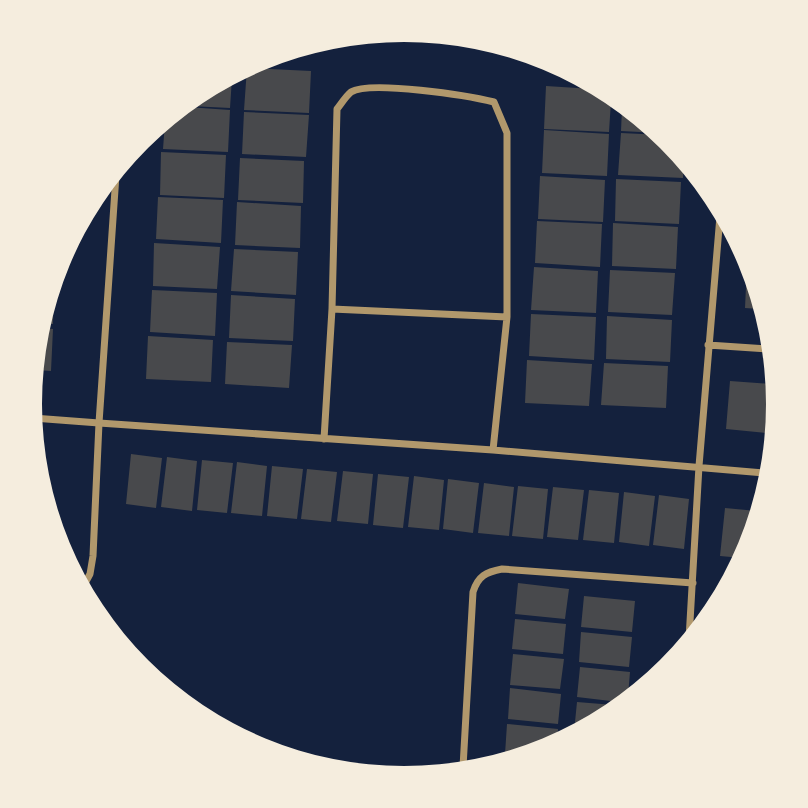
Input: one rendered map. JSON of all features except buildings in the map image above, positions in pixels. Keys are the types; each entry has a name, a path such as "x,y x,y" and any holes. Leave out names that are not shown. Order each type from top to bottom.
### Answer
{"street":[{"path":"324,439 332,309 337,109 349,93 360,88 379,87 476,97 494,102 507,133 507,317 493,450"},
{"path":"87,579 93,556 115,186"},
{"path":"689,626 708,345 719,225"},
{"path":"332,309 507,317"},
{"path":"708,345 762,349"},
{"path":"43,419 493,450 759,472"},
{"path":"463,761 473,592 477,579 502,569 693,583"}]}
